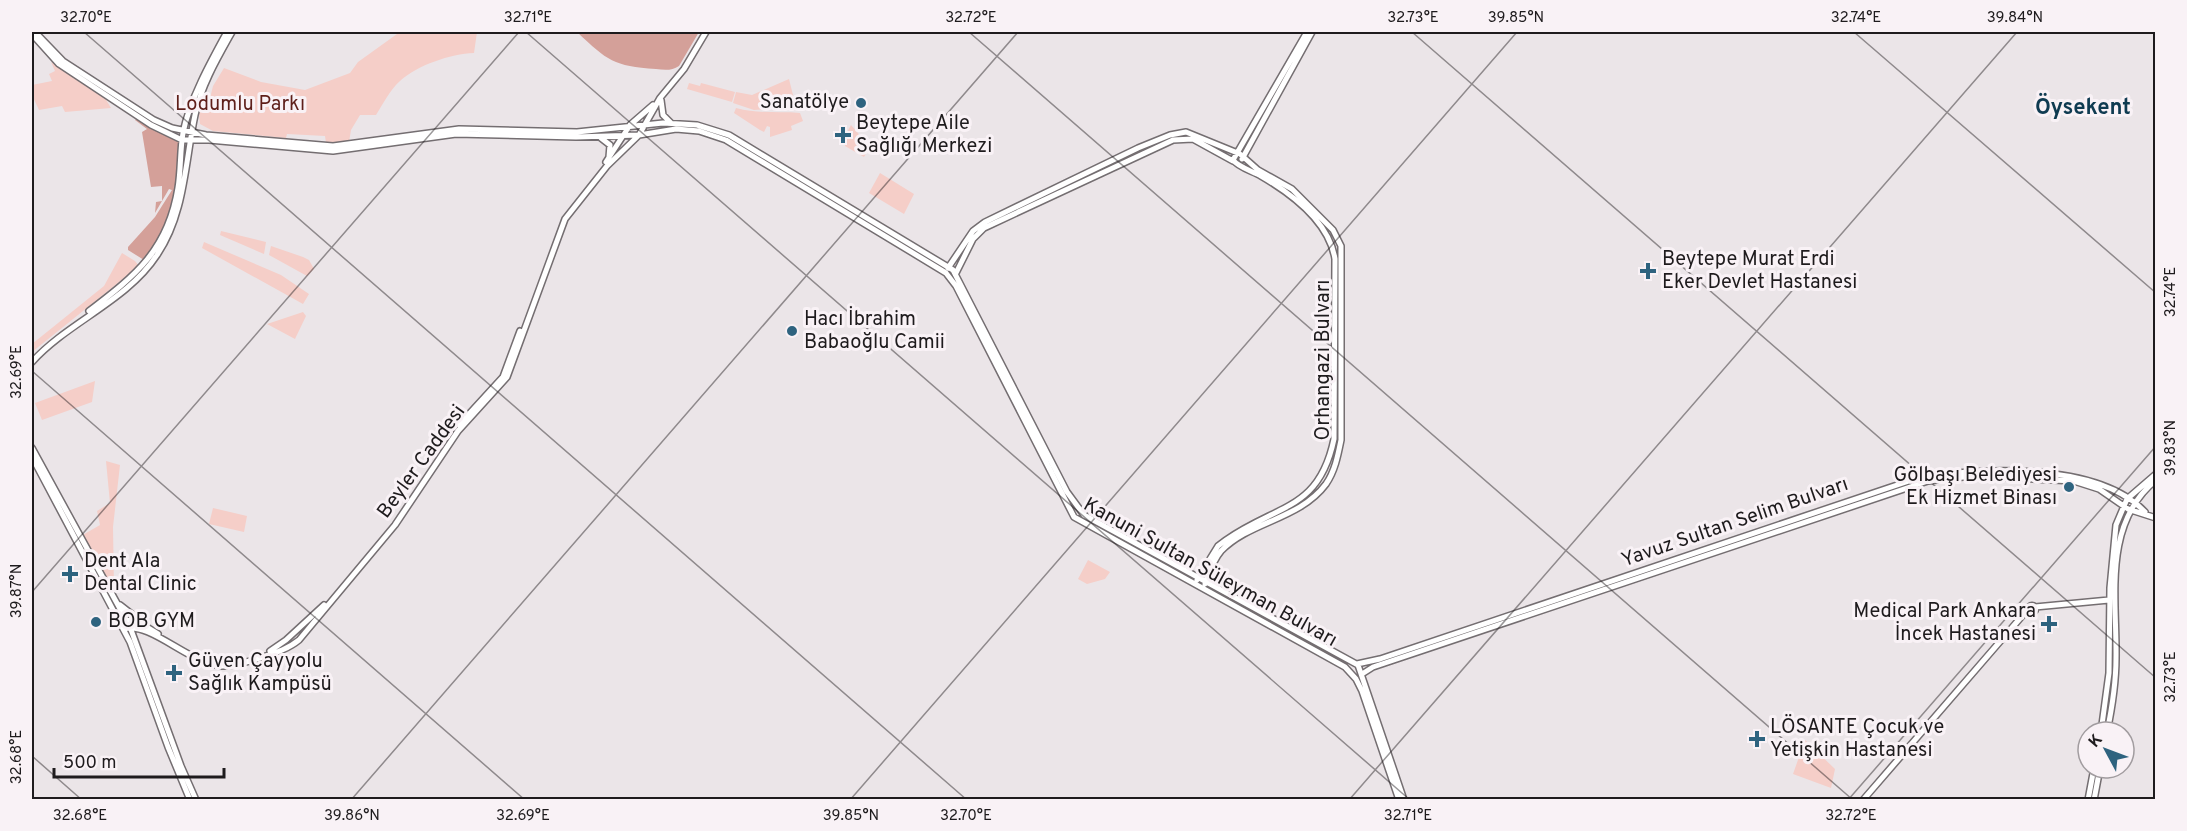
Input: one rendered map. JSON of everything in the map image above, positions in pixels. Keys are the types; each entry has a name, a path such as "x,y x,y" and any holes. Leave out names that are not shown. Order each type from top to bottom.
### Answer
{"main road":[{"path":"35,32 63,61 161,124 211,135 333,146 459,129 577,132 645,123 673,123 697,125 720,131 948,272 956,273"},
{"path":"32,357 137,272 152,256 163,238 174,207 190,129 212,59 226,32"},
{"path":"32,362 137,278 155,260 168,238 176,215 187,141 195,114 213,66 232,32"},
{"path":"630,125 660,98 684,69 706,32"},
{"path":"1240,155 1307,32"},
{"path":"1240,155 1312,32"},
{"path":"32,34 61,66 145,121 187,141 209,140 333,151 456,134 596,137 639,135 683,129 718,136 804,184"},
{"path":"639,135 660,98"},
{"path":"660,98 663,115 673,123"},
{"path":"653,124 650,128 654,132"},
{"name":"Beyler Caddesi","path":"127,628 145,627 183,652 219,666 244,663 292,645 299,640 395,525 453,433 503,377 523,330 562,218 609,159 630,125"},
{"path":"608,129 612,131 609,136"},
{"path":"948,272 973,231 985,222 1128,153 1170,135 1186,132 1240,155 1292,189 1337,236"},
{"name":"Beyler Caddesi","path":"527,315 568,215 607,166 639,135"},
{"path":"596,137 610,145 609,159"},
{"name":"Orhangazi Bulvarı","path":"956,273 973,239 984,228 1173,140 1186,138 1193,139 1289,192 1328,237 1332,243 1335,259 1334,439 1330,461 1322,478 1303,497 1218,546 1195,585"},
{"path":"1128,153 1131,159"},
{"path":"1235,162 1233,156 1240,155"},
{"path":"1328,237 1337,236"},
{"path":"1332,243 1337,236"},
{"name":"Orhangazi Bulvarı","path":"1203,588 1215,560 1229,545 1307,503 1327,482 1336,463 1341,440 1341,246 1337,236"},
{"name":"Kanuni Sultan Süleyman Bulvarı","path":"948,272 1076,519 1195,585 1287,632 1338,662 1352,674 1362,691 1399,800"},
{"name":"Kanuni Sultan Süleyman Bulvarı","path":"956,273 1066,492 1079,511 1094,522 1357,664"},
{"path":"32,448 115,600 123,620"},
{"path":"32,457 138,647 181,766 196,800"},
{"path":"2117,519 2127,499 2137,488 2156,474"},
{"name":"Yavuz Sultan Selim Bulvarı","path":"1363,674 1372,667 1910,483 1957,477 2065,480 2088,485 2127,499 2146,514"},
{"path":"2109,720 2115,672 2117,551 2121,532 2136,504 2156,480"},
{"name":"Beyler Caddesi","path":"123,620 145,627 176,646 220,663 269,652 291,636 324,606 421,483"},
{"path":"2103,720 2109,674 2109,600 2112,549 2117,519 2114,495 2137,488"},
{"name":"Yavuz Sultan Selim Bulvarı","path":"1357,664 1380,659 1559,597 1893,489"},
{"name":"Yavuz Sultan Selim Bulvarı","path":"2114,495 2123,505 2156,518"},
{"path":"1303,497 1307,503"},
{"path":"1071,513 1079,511 1081,516 1076,519"},
{"path":"1559,597 1560,604"},
{"path":"115,600 145,627 138,635 138,647"},
{"path":"1863,800 2024,616 2033,610 2046,607 2109,600"},
{"path":"127,628 170,754 190,800"},
{"path":"291,636 299,640"},
{"path":"291,636 292,645"},
{"path":"1363,674 1358,676 1352,674 1352,668 1357,664 1363,674 1404,800"},
{"path":"2088,800 2092,780"},
{"path":"2094,800 2098,780"}],"green space":[{"name":"Lodumlu Parkı","path":"477,32 474,53 435,61 407,75 393,89 376,115 360,115 351,130 349,142 326,143 325,136 287,134 286,138 213,131 200,124 199,114 203,101 209,102 213,86 224,68 261,82 305,90 350,73 358,62 397,34"},
{"path":"51,62 105,98 111,108 65,112 62,106 39,110 32,95 32,85 52,81 49,74 55,71"},
{"path":"789,79 796,107 754,110 733,103 736,92 752,95"},
{"path":"689,83 700,86 701,83 735,92 732,102 687,89"},
{"path":"736,108 760,112 800,113 803,121 791,126 792,130 770,137 770,127 767,126 764,132 760,130 734,113"},
{"path":"851,125 870,147 864,157 845,146 846,134"},
{"path":"880,173 914,194 904,214 869,193"},
{"path":"221,231 266,242 264,254 220,235"},
{"path":"204,242 281,275 309,294 303,304 202,248"},
{"path":"271,246 309,260 314,269 307,276 269,255"},
{"path":"122,253 139,266 32,352 32,344 104,286"},
{"path":"303,312 306,316 295,339 267,324"},
{"path":"95,381 92,402 42,420 35,403"},
{"path":"106,461 120,465 113,527 114,589 112,592 81,536 100,525 97,511 110,503"},
{"path":"213,508 247,516 244,532 209,524"},
{"path":"1088,560 1110,572 1105,579 1087,584 1078,579"},
{"path":"1805,740 1835,769 1831,788 1793,774"}],"shaded area":[{"path":"577,32 699,32 679,66 665,70 620,64 604,56"},
{"path":"138,117 174,137 181,149 179,175 166,221 158,241 144,260 128,250 128,247 155,217 172,190 169,189 162,201 162,186 151,187 142,132 147,129 135,120"},
{"path":"162,201 155,213 156,202"}],"place":[{"name":"Sanatölye","path":"861,103"},
{"name":"Beytepe Aile Sağlığı Merkezi","path":"843,135"},
{"name":"Beytepe Murat Erdi Eker Devlet Hastanesi","path":"1648,271"},
{"name":"Hacı İbrahim Babaoğlu Camii","path":"792,331"},
{"name":"Gölbaşı Belediyesi Ek Hizmet Binası","path":"2069,487"},
{"name":"Dent Ala Dental Clinic","path":"70,574"},
{"name":"BOB GYM","path":"96,622"},
{"name":"Medical Park Ankara İncek Hastanesi","path":"2049,624"},
{"name":"Güven Çayyolu Sağlık Kampüsü","path":"174,673"},
{"name":"LÖSANTE Çocuk ve Yetişkin Hastanesi","path":"1757,739"}],"district":[{"name":"Öysekent","path":"2083,108"}]}
